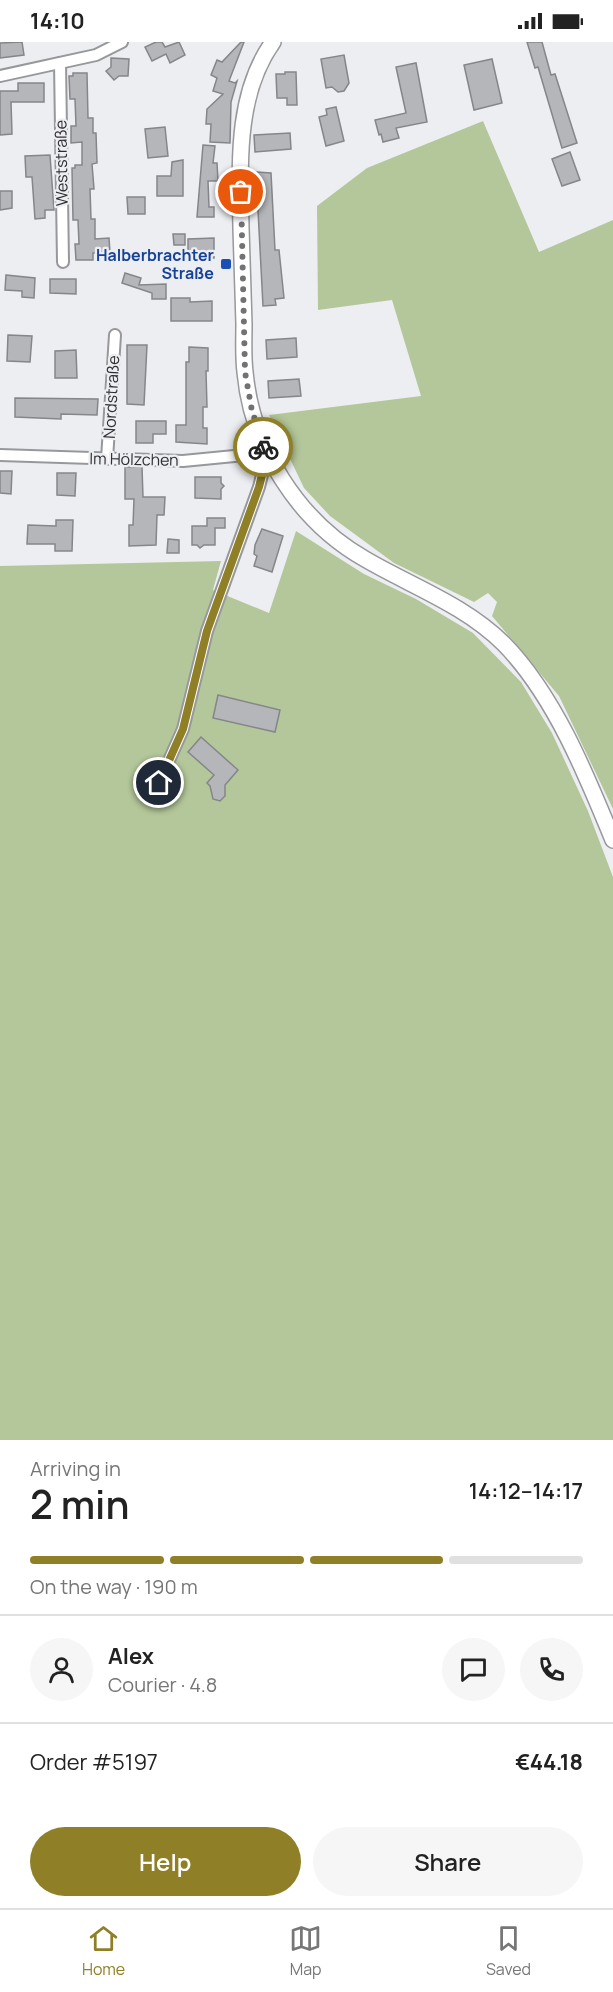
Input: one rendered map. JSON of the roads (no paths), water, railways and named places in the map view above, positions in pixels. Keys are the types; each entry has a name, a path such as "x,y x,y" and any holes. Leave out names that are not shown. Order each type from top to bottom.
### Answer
{"main road":[{"path":"273,42 253,79 248,100 240,174 245,372 259,450 306,510 334,539 367,561 465,614 488,630 518,660 532,677 555,716 613,840"}],"street":[{"path":"0,76 96,55 122,42"},
{"name":"Weststraße","path":"60,63 63,262"},
{"name":"Nordstraße","path":"107,459 115,335"},
{"path":"159,783 183,729 207,631 259,487 262,475 259,450"},
{"name":"Im Hölzchen","path":"0,455 183,461 259,450"}],"place":[{"name":"Halberbrachter Straße","path":"226,264"}]}
